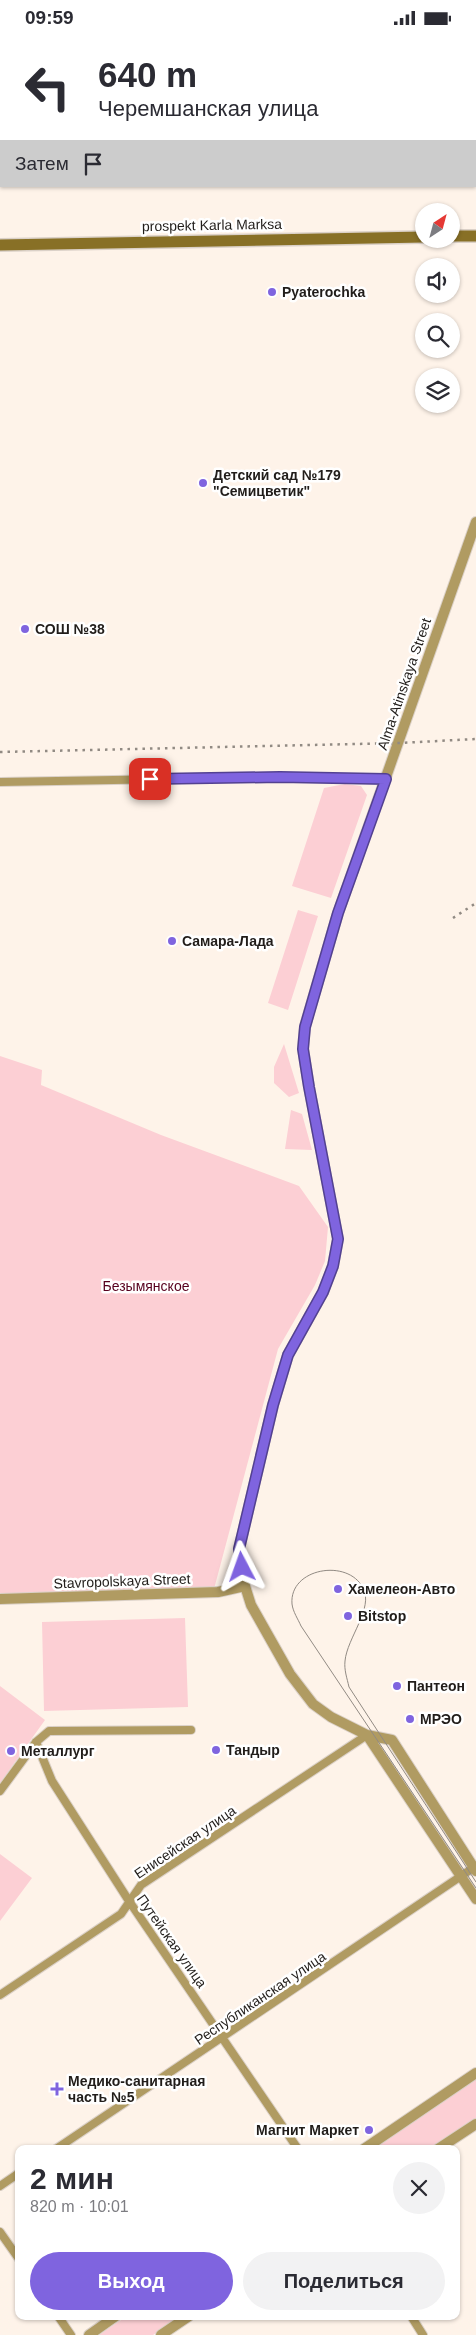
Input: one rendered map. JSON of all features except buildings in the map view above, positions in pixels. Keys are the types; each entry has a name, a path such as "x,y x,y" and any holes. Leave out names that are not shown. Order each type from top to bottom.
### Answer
{"main road":[{"path":"460,236 476,235"},
{"name":"prospekt Karla Marksa","path":"0,245 415,237"}],"street":[{"name":"Alma-Atinskaya Street","path":"475,1868 392,1740 367,1735 331,1717 313,1703 280,1657 251,1605 245,1586 239,1549 273,1405 288,1355 326,1283 333,1266 338,1239 303,1049 305,1027 338,913 476,522"},
{"path":"0,782 280,777 386,779"},
{"name":"Stavropolskaya Street","path":"0,1599 218,1592 245,1586"},
{"path":"0,1791 36,1742 49,1731 191,1730"},
{"name":"Alma-Atinskaya Street","path":"367,1735 476,1899"},
{"name":"Енисейская улица","path":"0,1995 121,1914 141,1885 367,1735"},
{"name":"Путейская улица","path":"36,1742 52,1781 129,1901 224,2037 295,2145"},
{"name":"Республиканская улица","path":"62,2145 475,1868"},
{"path":"370,2145 476,2073"},
{"path":"444,2145 476,2124"},
{"path":"0,2186 15,2176"},
{"path":"0,2232 15,2253"},
{"path":"61,2320 71,2335"},
{"path":"89,2335 110,2320"},
{"path":"161,2335 183,2320"},
{"path":"414,2320 423,2335"}],"green space":[{"path":"345,784 361,786 367,795 331,898 292,886 324,788"},
{"path":"298,910 318,916 288,1010 268,1003"},
{"path":"284,1044 299,1093 289,1097 274,1083 274,1067"},
{"name":"Безымянское","path":"0,1056 42,1070 41,1085 161,1135 299,1186 328,1227 325,1261 315,1285 278,1349 214,1589 0,1594"},
{"path":"291,1110 302,1114 312,1150 285,1149"},
{"path":"185,1618 188,1707 44,1711 42,1622"},
{"name":"Металлург","path":"0,1686 45,1720 0,1783"},
{"path":"0,1854 32,1878 0,1921"},
{"path":"476,2079 476,2120 440,2145 379,2145"},
{"path":"121,2320 175,2320 153,2335 99,2335"}],"tram line":[{"path":"476,1882 349,1687 345,1671 345,1661 350,1643 363,1614 365,1605 363,1588 356,1579 345,1573 333,1570 309,1575 300,1582 294,1592 292,1604 294,1613 476,1888"}],"railway":[{"path":"0,752 399,743 476,739"},
{"path":"453,918 476,903"}],"place":[{"name":"Pyaterochka","path":"272,292"},
{"name":"Детский сад №179 \"Семицветик\"","path":"203,483"},
{"name":"СОШ №38","path":"25,629"},
{"name":"Самара-Лада","path":"172,941"},
{"name":"Хамелеон-Авто","path":"338,1589"},
{"name":"Bitstop","path":"348,1616"},
{"name":"Пантеон","path":"397,1686"},
{"name":"МРЭО","path":"410,1719"},
{"name":"Тандыр","path":"216,1750"},
{"name":"Металлург","path":"11,1751"},
{"name":"Медико-санитарная часть №5","path":"57,2089"},
{"name":"Магнит Маркет","path":"369,2130"}],"route":[{"path":"150,779 280,777 386,779 338,913 305,1027 303,1049 338,1239 333,1266 323,1292 288,1355 273,1405 239,1549 242,1567"}]}
